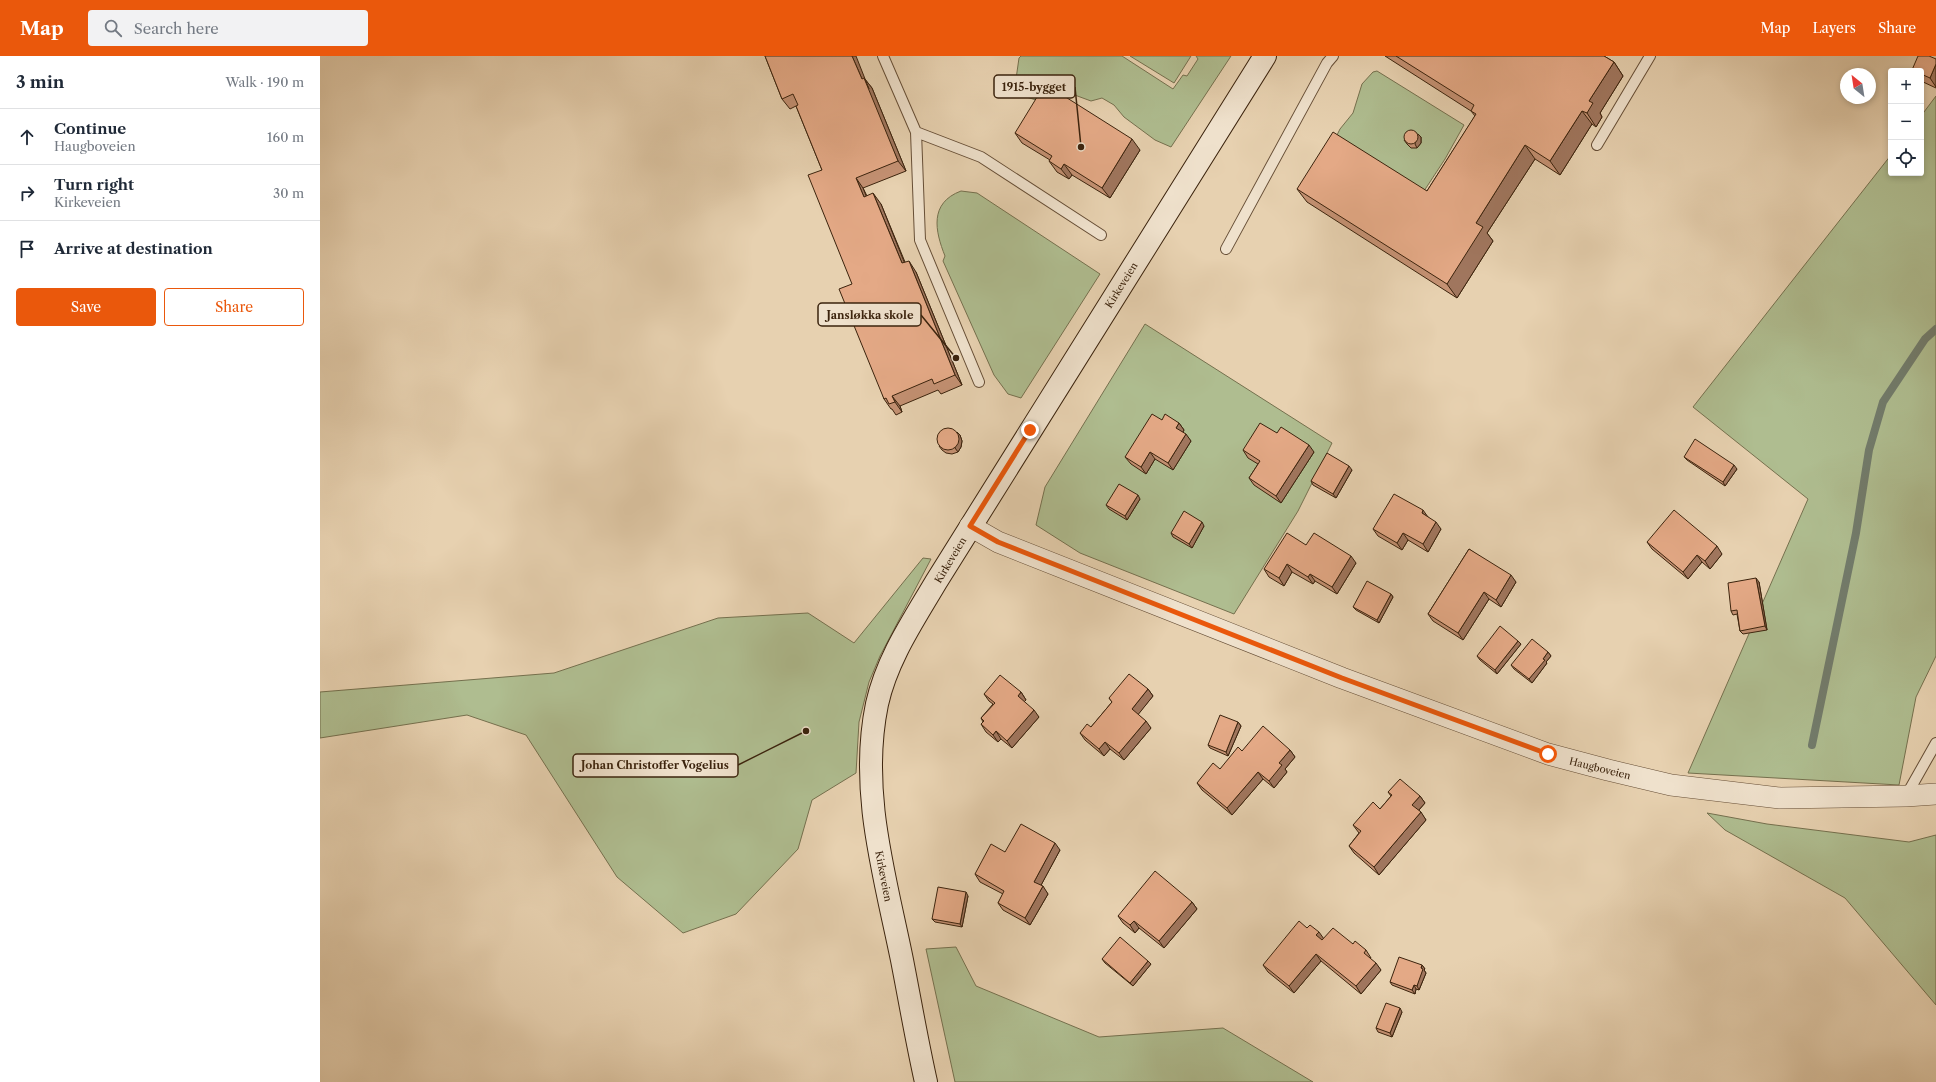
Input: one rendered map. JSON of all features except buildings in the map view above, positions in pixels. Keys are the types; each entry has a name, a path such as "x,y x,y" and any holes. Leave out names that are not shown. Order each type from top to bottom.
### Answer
{"main road":[{"name":"Kirkeveien","path":"926,1082 882,866 872,802 870,773 877,704 893,657 970,526 1265,56"}],"street":[{"name":"Haugboveien","path":"970,526 998,542 1312,666 1548,754 1671,785 1780,798 1906,796 1936,794"}],"lane":[{"path":"884,56 916,132 920,240 979,382"},
{"path":"1226,249 1327,63 1333,56"},
{"path":"1597,144 1650,56"},
{"path":"916,132 981,157 1101,235"},
{"path":"1906,796 1936,743"}],"green space":[{"path":"1021,56 1122,56 1173,89 1183,75 1187,76 1198,59 1196,56 1231,56 1171,147 1155,140 1124,117 1114,105 1102,98 1091,101 1053,87 1039,101 1014,93 1019,58"},
{"path":"1130,56 1191,56 1174,83"},
{"path":"1377,71 1464,125 1445,159 1422,194 1307,195 1340,129 1353,113 1362,84 1373,72"},
{"path":"1936,96 1936,656 1916,697 1899,785 1688,773 1808,499 1693,407 1888,159 1888,176 1924,176 1924,112"},
{"path":"961,191 977,193 1100,274 1021,398 1008,394 994,375 943,261 945,256 937,228 939,210 951,196"},
{"path":"1145,324 1332,443 1298,511 1234,614 1080,553 1036,525 1045,487"},
{"path":"923,558 931,559 880,656 869,682 859,722 856,773 812,800 798,849 736,914 683,933 617,877 526,735 467,715 320,738 320,692 554,673 718,618 808,613 854,643"},
{"path":"1707,813 1767,824 1909,842 1936,835 1936,1005 1845,898 1725,830"},
{"path":"956,947 976,986 1099,1037 1223,1028 1313,1082 955,1082 926,949"}],"waterway":[{"path":"1812,745 1856,533 1869,450 1883,402 1925,339 1936,329"}],"place":[{"name":"1915-bygget","path":"1081,147"},
{"name":"Jansløkka skole","path":"956,358"},
{"name":"Johan Christoffer Vogelius","path":"806,731"}],"route":[{"path":"1030,430 970,526 998,542 1342,678 1526,744 1548,754"}]}
